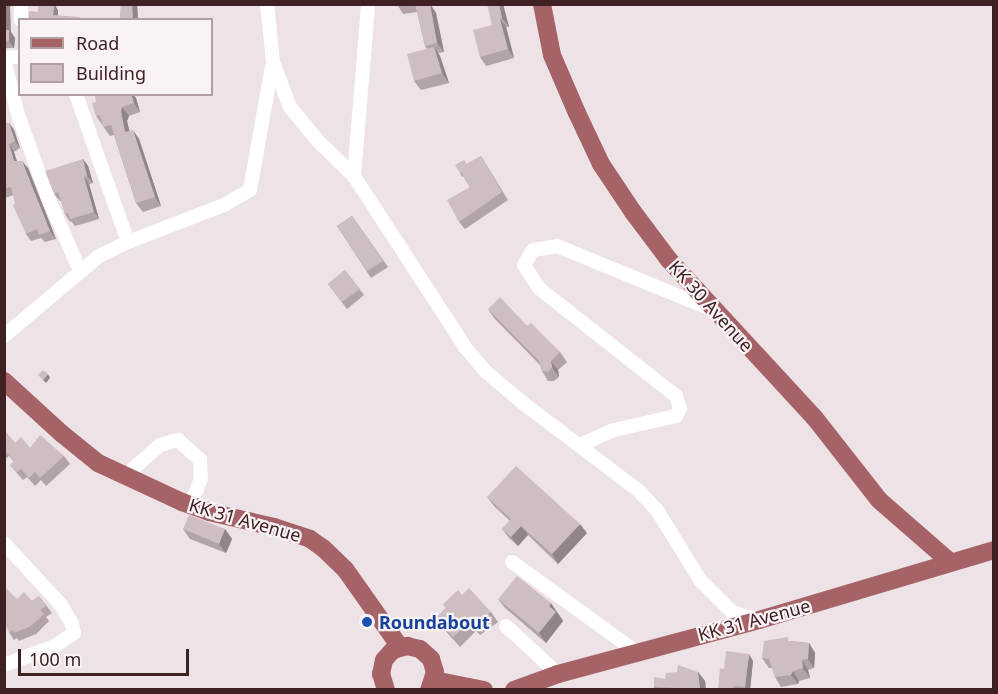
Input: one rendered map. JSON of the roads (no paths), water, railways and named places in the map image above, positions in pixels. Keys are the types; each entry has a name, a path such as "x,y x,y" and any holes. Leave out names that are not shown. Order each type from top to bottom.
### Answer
{"main road":[{"name":"KK 30 Avenue","path":"542,4 552,54 601,164 669,260 814,417 879,500 950,562"},
{"name":"KK 31 Avenue","path":"4,381 91,457 125,476 191,506 274,527 310,539 345,569 400,647"},
{"name":"KK 31 Avenue","path":"522,689 558,674 635,651 759,620 993,550"},
{"path":"386,690 382,681 381,667 388,655 400,647 414,647 426,654 434,665 431,685 484,690"}],"street":[{"path":"267,4 273,62 283,93 294,112 318,141 354,176 465,347 484,371 639,491 657,510 700,580 729,610 759,620"},
{"path":"354,176 368,4"},
{"path":"4,59 20,117 47,195 80,271"},
{"path":"4,336 99,256 128,242 224,205 250,190 273,62"},
{"path":"77,96 128,242"},
{"path":"580,445 614,430 676,416 680,409 676,396 539,288 524,265 533,250 557,246 720,313"},
{"path":"125,476 160,445 178,440 200,460 201,478 191,506"},
{"path":"4,543 61,605 72,624 74,633 55,646 4,665"},
{"path":"512,562 635,651"},
{"path":"506,626 558,674"}],"place":[{"name":"Roundabout","path":"367,622"}]}
